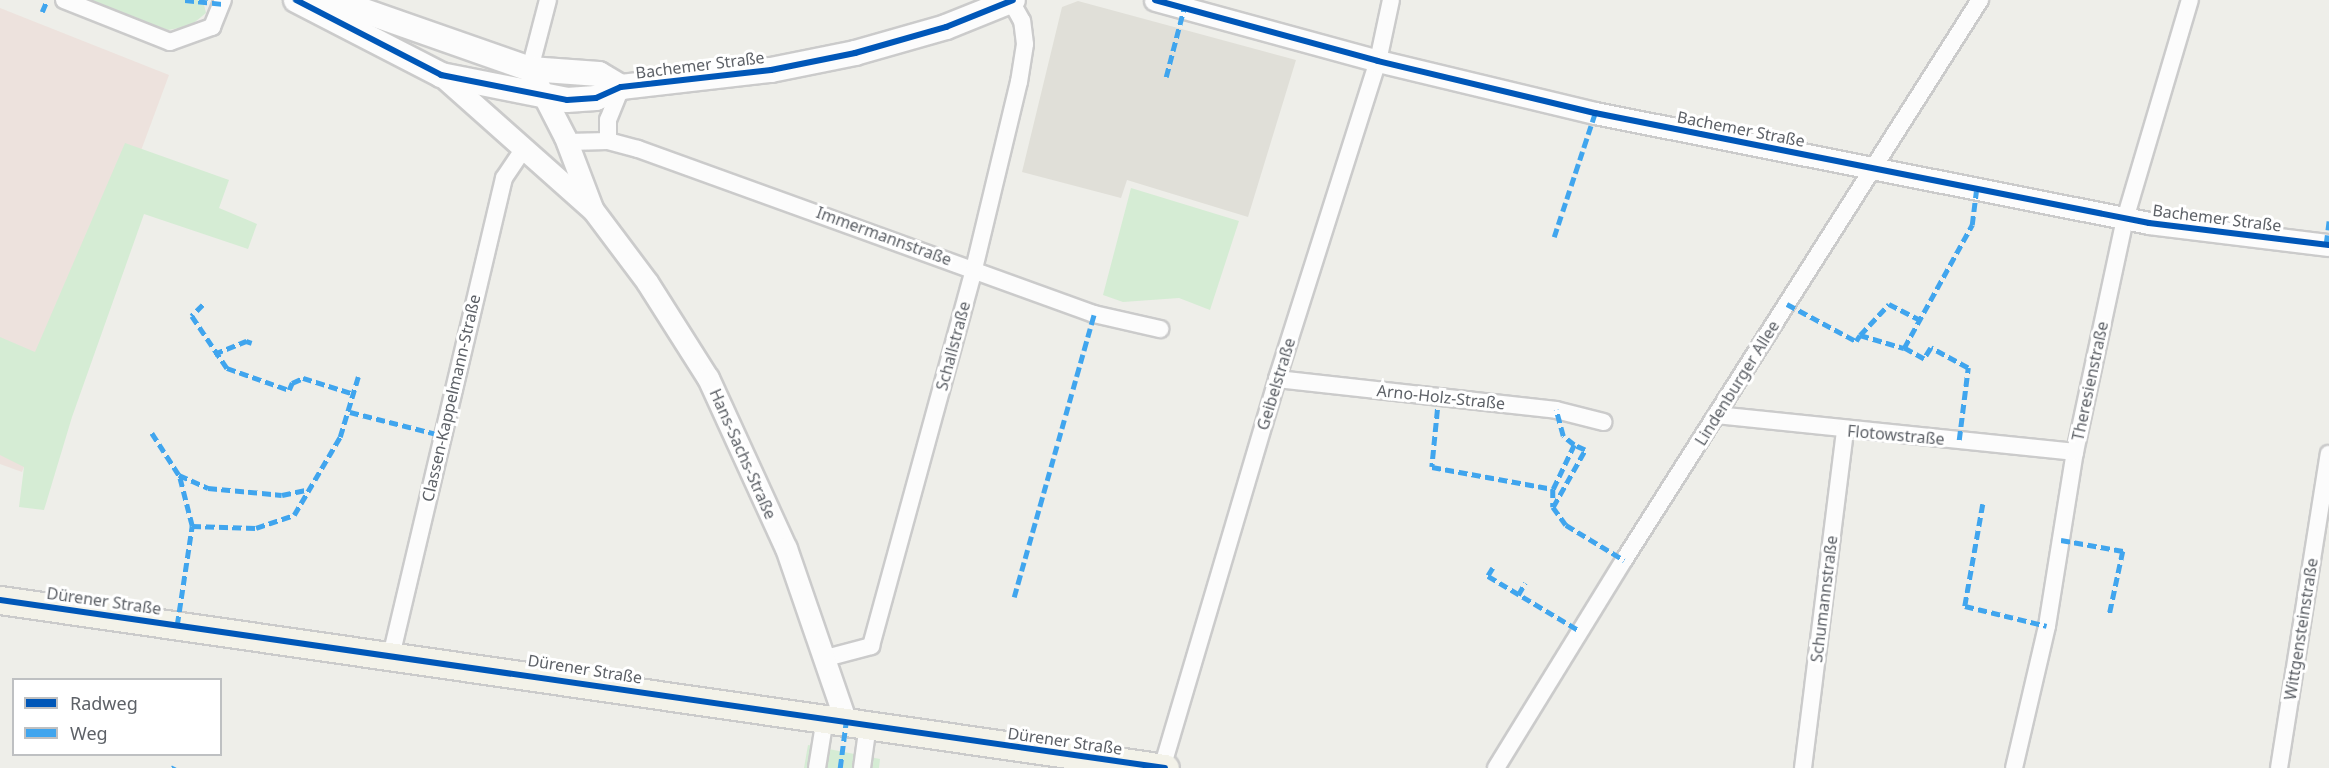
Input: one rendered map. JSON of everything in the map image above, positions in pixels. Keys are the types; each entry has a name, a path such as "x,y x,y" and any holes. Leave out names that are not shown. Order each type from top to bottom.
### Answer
{"main road":[{"name":"Bachemer Straße","path":"296,0 441,75 547,99 596,98 621,87 771,70 855,52 946,27 1012,0"},
{"name":"Bachemer Straße","path":"333,0 530,69 599,74 621,87"},
{"name":"Dürener Straße","path":"0,600 1164,768"}],"street":[{"path":"64,0 170,42 212,27 223,0"},
{"path":"530,69 548,0"},
{"name":"Schallstraße","path":"826,658 871,645 974,269 1025,44 1022,21 1012,0"},
{"name":"Bachemer Straße","path":"1155,0 1378,61 1595,113 2125,219 2329,245"},
{"name":"Geibelstraße","path":"1164,768 1277,379 1378,61 1391,0"},
{"name":"Lindenburger Allee","path":"1496,768 1980,0"},
{"name":"Theresienstraße","path":"2014,768 2048,626 2075,452 2125,219 2190,0"},
{"name":"Hans-Sachs-Straße","path":"530,69 568,142 593,210"},
{"name":"Hans-Sachs-Straße","path":"441,75 525,147 593,210 647,282 708,378 786,549 847,722"},
{"path":"608,141 609,120 621,87"},
{"name":"Immermannstraße","path":"568,142 608,141 974,269 1094,314 1160,329"},
{"name":"Classen-Kappelmann-Straße","path":"391,656 504,178 525,147"},
{"name":"Arno-Holz-Straße","path":"1277,379 1556,410 1603,422"},
{"name":"Flotowstraße","path":"1717,415 2075,452"},
{"name":"Schumannstraße","path":"1803,768 1845,430"},
{"name":"Wittgensteinstraße","path":"2279,768 2325,505 2329,454"},
{"path":"817,768 847,722"},
{"path":"847,722 862,768"}],"shaded area":[{"path":"1078,1 1296,60 1248,217 1127,180 1121,198 1022,172 1062,7"},
{"path":"0,8 169,75 22,472 0,464"}],"green space":[{"path":"85,0 203,0 206,13 190,26 168,30"},
{"path":"125,143 229,180 219,208 257,224 248,249 144,214 72,417 44,510 19,507 24,467 0,455 0,337 35,352"},
{"path":"1131,188 1239,221 1210,310 1179,298 1123,302 1103,295"},
{"path":"808,745 880,759 879,768 804,768"}],"marked path":[{"path":"42,12 47,0"},
{"path":"185,0 222,4"},
{"path":"1166,77 1184,8"},
{"path":"1554,237 1595,113"},
{"path":"1959,440 1968,368 1931,348 1924,359 1904,348 1972,225 1976,191"},
{"path":"2326,244 2329,219"},
{"path":"1787,304 1856,341 1860,335 1904,348"},
{"path":"1860,335 1889,304 1918,319"},
{"path":"203,305 192,316 227,368 289,390 292,383 303,378 351,393"},
{"path":"1014,597 1094,314"},
{"path":"214,354 246,341 252,343"},
{"path":"192,526 256,528 294,515 340,437 358,377"},
{"path":"1439,396 1432,467 1553,489 1574,445 1563,436 1556,410"},
{"path":"350,412 441,435"},
{"path":"152,433 179,475 208,488 282,495 310,489"},
{"path":"1553,507 1585,450 1574,445"},
{"path":"177,625 192,526 179,475"},
{"path":"1553,489 1553,507 1566,525 1624,560"},
{"path":"1983,504 1965,606 2047,626"},
{"path":"2061,540 2123,551 2109,617"},
{"path":"1493,568 1488,576 1580,631"},
{"path":"1518,595 1525,583"},
{"path":"840,768 846,722"}],"cycle path":[{"path":"296,0 441,75 567,100 596,98 621,87 771,70 855,53 946,27 1013,0"},
{"path":"1155,0 1378,61 1595,113 2149,223 2329,245"},
{"path":"0,600 1165,768"}]}
